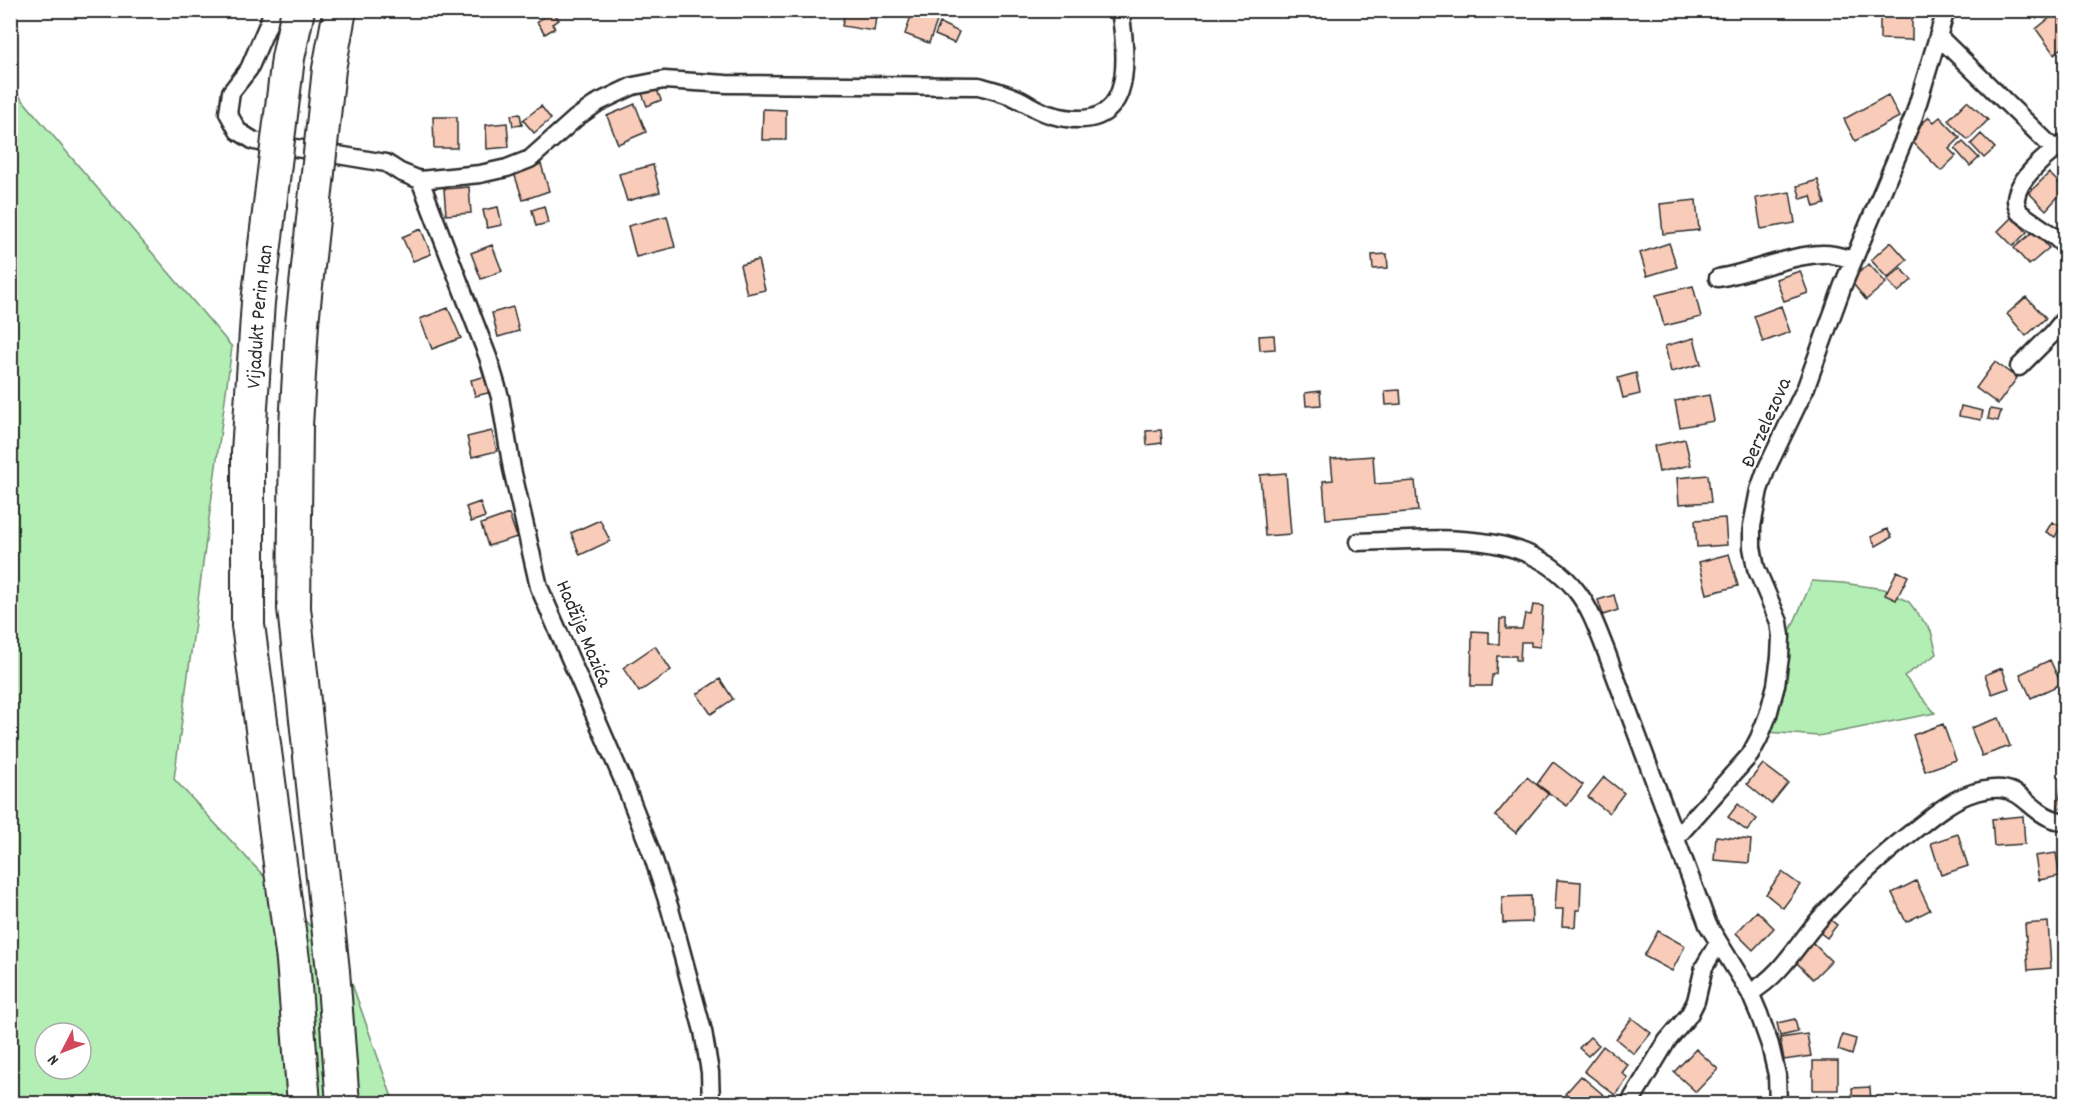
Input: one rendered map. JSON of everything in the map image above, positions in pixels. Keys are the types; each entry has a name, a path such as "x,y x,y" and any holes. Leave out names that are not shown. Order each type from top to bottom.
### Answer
{"highway":[{"name":"Vijadukt Perin Han","path":"298,10 288,58 258,302 248,452 248,625 293,960 304,1104"},
{"name":"Vijadukt Perin Han","path":"340,10 328,69 303,323 296,426 294,608 333,971 343,1104"}],"street":[{"path":"272,10 249,69 231,92 228,113 238,131 254,141 386,163 420,180 480,174 507,168 530,159 576,118 599,102 633,86 664,80 726,84 979,87 998,91 1051,115 1069,119 1089,118 1107,111 1118,100 1122,88 1124,63 1120,10"},
{"name":"Đerzelezova","path":"1676,838 1750,755 1768,716 1776,685 1781,636 1779,622 1756,568 1752,547 1753,518 1759,490 1766,470 1806,387 1853,260 1914,116 1946,10"},
{"path":"1938,36 2060,145 2041,159 2024,180 2015,199 2019,212 2066,247"},
{"name":"Hadžije Mazića","path":"420,180 494,377 539,587 622,780 652,854 670,909 703,1031 710,1072 711,1104"},
{"path":"1718,278 1822,253 1853,260"},
{"path":"2019,367 2066,317"},
{"path":"1358,542 1461,540 1492,543 1518,549 1541,560 1562,574 1579,593 1591,615 1700,904 1718,943 1750,993 1770,1045 1778,1075 1778,1104"},
{"path":"1750,993 1767,983 1823,914 1853,883 1937,812 1966,795 1988,789 2016,792 2042,813 2066,822"},
{"path":"1629,1104 1667,1041 1689,1015 1696,1001 1704,968 1718,943"}],"green space":[{"path":"10,85 232,347 174,779 345,964 394,1103 11,1103"},
{"path":"1812,581 1884,589 1909,602 1931,631 1937,654 1904,676 1935,713 1818,736 1767,732 1788,636"}],"building":[{"path":"593,10 613,10 594,14"},
{"path":"845,10 877,10 874,31 842,26"},
{"path":"913,10 932,10 940,13 929,43 905,34"},
{"path":"1880,10 1912,10 1912,40 1880,39"},
{"path":"553,11 559,20 552,24 555,28 545,34 537,22"},
{"path":"2056,13 2066,25 2066,45 2054,54 2036,29"},
{"path":"940,23 959,32 954,43 935,35"},
{"path":"655,85 661,100 647,106 641,91"},
{"path":"1888,95 1899,117 1855,141 1844,119"},
{"path":"1967,101 1988,120 1968,140 1948,120"},
{"path":"635,104 646,132 618,144 607,116"},
{"path":"541,106 551,119 534,133 523,120"},
{"path":"763,109 786,110 786,140 762,140"},
{"path":"520,114 522,125 513,126 511,115"},
{"path":"433,117 457,117 457,148 434,148"},
{"path":"1929,117 1934,122 1940,117 1960,138 1949,149 1956,156 1941,171 1908,137"},
{"path":"507,123 509,147 487,149 486,125"},
{"path":"1981,134 1995,148 1984,158 1971,144"},
{"path":"1963,142 1979,158 1970,166 1955,149"},
{"path":"541,164 549,191 523,200 514,173"},
{"path":"653,165 660,192 627,201 619,174"},
{"path":"2049,173 2065,189 2046,210 2029,193"},
{"path":"1818,180 1825,204 1814,207 1811,196 1801,199 1797,186"},
{"path":"469,187 471,213 446,215 444,189"},
{"path":"1790,192 1795,223 1761,229 1756,198"},
{"path":"1696,200 1699,230 1663,234 1660,204"},
{"path":"544,206 548,223 536,226 532,210"},
{"path":"498,207 502,225 487,228 483,210"},
{"path":"667,216 675,247 636,257 628,226"},
{"path":"2012,217 2027,232 2013,246 1998,231"},
{"path":"2066,220 2066,233 2060,229"},
{"path":"421,229 431,254 413,261 402,237"},
{"path":"2034,231 2049,248 2029,265 2014,248"},
{"path":"1891,242 1907,260 1887,278 1871,260"},
{"path":"1669,243 1677,267 1647,276 1640,253"},
{"path":"492,245 502,271 481,279 471,253"},
{"path":"1387,254 1388,268 1373,269 1372,255"},
{"path":"758,260 765,290 747,294 740,265"},
{"path":"1869,264 1886,283 1866,300 1850,280"},
{"path":"1901,268 1912,280 1898,292 1887,280"},
{"path":"1800,271 1808,293 1784,301 1776,279"},
{"path":"1693,286 1701,317 1664,326 1656,295"},
{"path":"2026,297 2046,318 2026,336 2007,314"},
{"path":"1781,306 1790,332 1763,342 1754,316"},
{"path":"513,307 519,331 498,337 492,313"},
{"path":"448,308 461,338 432,349 420,319"},
{"path":"1274,335 1275,349 1260,350 1259,336"},
{"path":"1694,338 1701,364 1671,372 1665,346"},
{"path":"1995,362 2017,378 1998,404 1976,388"},
{"path":"1636,373 1640,394 1623,398 1618,378"},
{"path":"487,376 492,392 475,396 471,380"},
{"path":"1400,390 1401,404 1386,405 1385,391"},
{"path":"1320,391 1321,405 1306,406 1305,393"},
{"path":"1709,395 1714,421 1680,427 1675,401"},
{"path":"1961,406 1983,411 1981,420 1959,416"},
{"path":"1990,409 2001,411 1998,421 1988,419"},
{"path":"1161,430 1162,443 1147,445 1146,431"},
{"path":"492,431 497,451 472,457 467,437"},
{"path":"1685,439 1691,465 1659,472 1654,446"},
{"path":"1373,456 1375,484 1415,481 1418,511 1326,519 1323,481 1333,480 1331,459"},
{"path":"1286,473 1291,534 1265,536 1260,475"},
{"path":"1708,475 1711,502 1679,504 1677,478"},
{"path":"480,502 485,517 471,522 466,507"},
{"path":"509,514 517,537 488,546 481,524"},
{"path":"1725,518 1727,545 1697,547 1695,520"},
{"path":"600,520 610,541 580,555 571,533"},
{"path":"2052,522 2061,526 2055,537 2046,532"},
{"path":"1887,529 1892,537 1876,546 1871,537"},
{"path":"1729,554 1738,586 1707,594 1699,562"},
{"path":"1897,571 1908,576 1896,600 1885,595"},
{"path":"1614,595 1618,610 1603,615 1598,600"},
{"path":"1533,605 1543,606 1540,647 1531,646 1531,642 1521,642 1520,661 1516,660 1516,656 1497,656 1496,674 1492,675 1491,686 1471,686 1472,631 1489,632 1489,644 1499,644 1500,619 1506,619 1506,629 1522,629 1525,614 1531,615"},
{"path":"655,646 671,670 639,692 623,668"},
{"path":"2050,660 2061,684 2031,698 2020,674"},
{"path":"2002,668 2009,688 1992,694 1985,675"},
{"path":"720,679 733,699 711,714 697,694"},
{"path":"1999,718 2010,746 1982,756 1971,728"},
{"path":"1943,724 1956,760 1925,771 1913,735"},
{"path":"1553,762 1583,785 1567,806 1537,784"},
{"path":"1763,764 1788,783 1771,804 1747,784"},
{"path":"1527,777 1548,794 1516,833 1495,816"},
{"path":"1604,777 1624,793 1609,813 1588,797"},
{"path":"2063,778 2066,778 2066,809 2058,808"},
{"path":"1738,804 1757,819 1747,831 1728,817"},
{"path":"2023,816 2025,844 1994,846 1992,819"},
{"path":"1958,834 1968,866 1941,875 1931,843"},
{"path":"1716,836 1751,840 1749,863 1714,860"},
{"path":"2056,853 2060,876 2039,880 2035,856"},
{"path":"1782,872 1800,885 1783,908 1766,894"},
{"path":"1557,880 1581,882 1580,910 1576,910 1575,927 1562,926 1563,909 1555,909"},
{"path":"1916,881 1930,910 1906,922 1892,893"},
{"path":"1531,896 1532,922 1503,923 1502,897"},
{"path":"1757,911 1774,928 1753,950 1736,933"},
{"path":"1828,918 1837,925 1827,938 1818,931"},
{"path":"2048,922 2051,968 2028,970 2025,924"},
{"path":"1658,931 1685,946 1672,971 1644,956"},
{"path":"1813,943 1831,961 1813,979 1795,961"},
{"path":"1632,1018 1651,1033 1634,1054 1616,1039"},
{"path":"1795,1019 1798,1032 1780,1036 1777,1023"},
{"path":"1807,1034 1811,1056 1784,1060 1780,1038"},
{"path":"1842,1035 1856,1039 1852,1055 1838,1050"},
{"path":"1590,1037 1599,1045 1588,1056 1579,1048"},
{"path":"1603,1046 1628,1065 1622,1073 1628,1078 1615,1095 1584,1071"},
{"path":"1696,1049 1718,1069 1696,1092 1674,1072"},
{"path":"1813,1061 1838,1061 1838,1090 1813,1090"},
{"path":"1581,1076 1606,1097 1600,1104 1576,1104 1565,1094"},
{"path":"1870,1087 1871,1104 1853,1104 1852,1088"}]}
